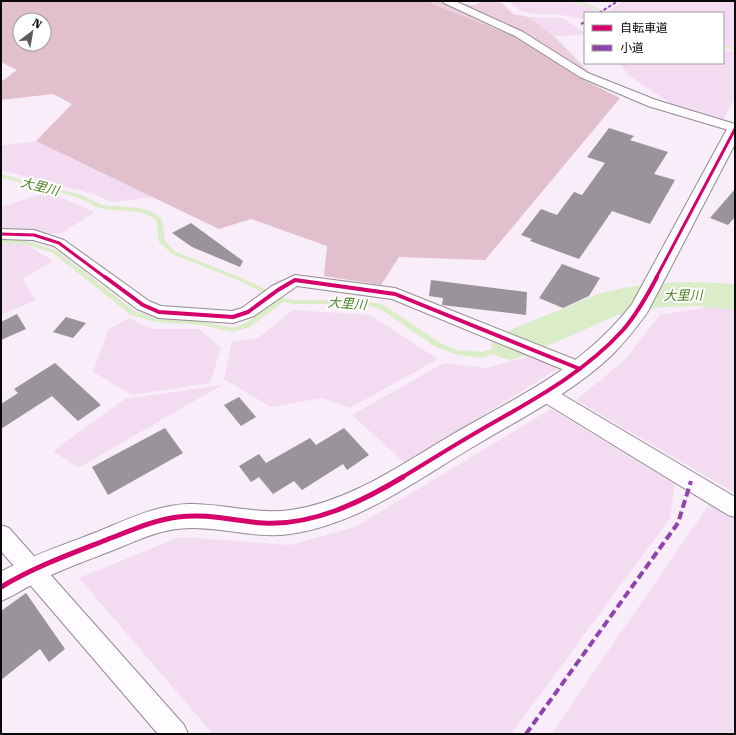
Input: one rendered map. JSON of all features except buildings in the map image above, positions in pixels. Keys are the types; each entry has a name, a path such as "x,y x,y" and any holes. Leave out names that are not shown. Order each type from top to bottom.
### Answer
{"street":[{"path":"1,587 32,570 151,523 187,516 217,517 262,522 289,522 335,512 394,482 544,393 580,369 612,342 628,325 640,308 733,135 584,75 519,34 447,1"},
{"path":"1,234 34,235 59,242 143,305 159,312 233,317 248,312 272,294 295,280 395,294 580,369"},
{"path":"544,393 735,508"},
{"path":"1,534 175,734"}],"shaded area":[{"path":"1,1 428,1 517,37 584,80 620,98 485,260 399,257 381,285 324,276 327,246 251,219 219,229 36,141 72,104 53,94 1,100 1,82 17,70 1,62"},
{"path":"428,1 456,1 460,4 475,5 483,1 502,3 513,14 529,17 554,36 590,73 584,80 517,37"},
{"path":"508,1 567,1 597,10 594,12 584,12 584,18 582,19 556,14 534,14 521,11"},
{"path":"624,1 735,1 735,48 724,44 724,12 609,11"},
{"path":"529,17 563,18 584,32 584,35 554,36"},
{"path":"724,48 735,52 735,98 722,122 673,105 628,75 621,64 724,64"},
{"path":"36,141 153,197 112,202 90,193 1,170 1,146"},
{"path":"48,192 95,212 60,234 1,229 1,207"},
{"path":"1,243 26,244 53,261 22,279 36,300 1,315"},
{"path":"713,306 735,309 735,493 576,400 626,359 660,315"},
{"path":"293,310 370,315 438,359 350,408 322,398 271,407 224,379 232,342 258,338"},
{"path":"129,318 151,329 199,329 221,348 210,383 132,395 93,372 108,330"},
{"path":"531,356 560,367 406,464 352,415 444,363 487,368"},
{"path":"222,385 78,468 53,451 125,399"},
{"path":"551,409 675,484 670,518 511,734 213,734 79,578 180,537 290,545 355,527"},
{"path":"711,502 735,516 735,734 551,734"}],"waterway":[{"path":"573,1 599,9"},
{"path":"724,46 735,49"},
{"name":"大里川","path":"1,176 79,196 101,206 109,208 138,209 152,214 159,219 162,242 174,253 240,279 282,300"},
{"path":"1,241 25,242 55,252 133,313 155,320 201,323 233,330 248,325 282,300"},
{"name":"大里川","path":"510,346 611,303 662,295 699,294 735,297"},
{"name":"大里川","path":"282,300 294,302 363,302 382,307 438,345 458,352 482,355 510,346"}],"marked path":[{"path":"601,12 618,1"},
{"path":"526,734 678,523 691,481"}],"cycle path":[{"path":"1,587 12,580 48,563 142,526 166,519 202,516 253,522 278,523 313,517 336,510 358,501 401,478 535,399 559,384 604,349 623,330 640,308 735,129"},
{"path":"1,234 34,235 59,243 143,305 159,312 233,317 248,312 278,290 295,280 395,294 580,369"}]}
